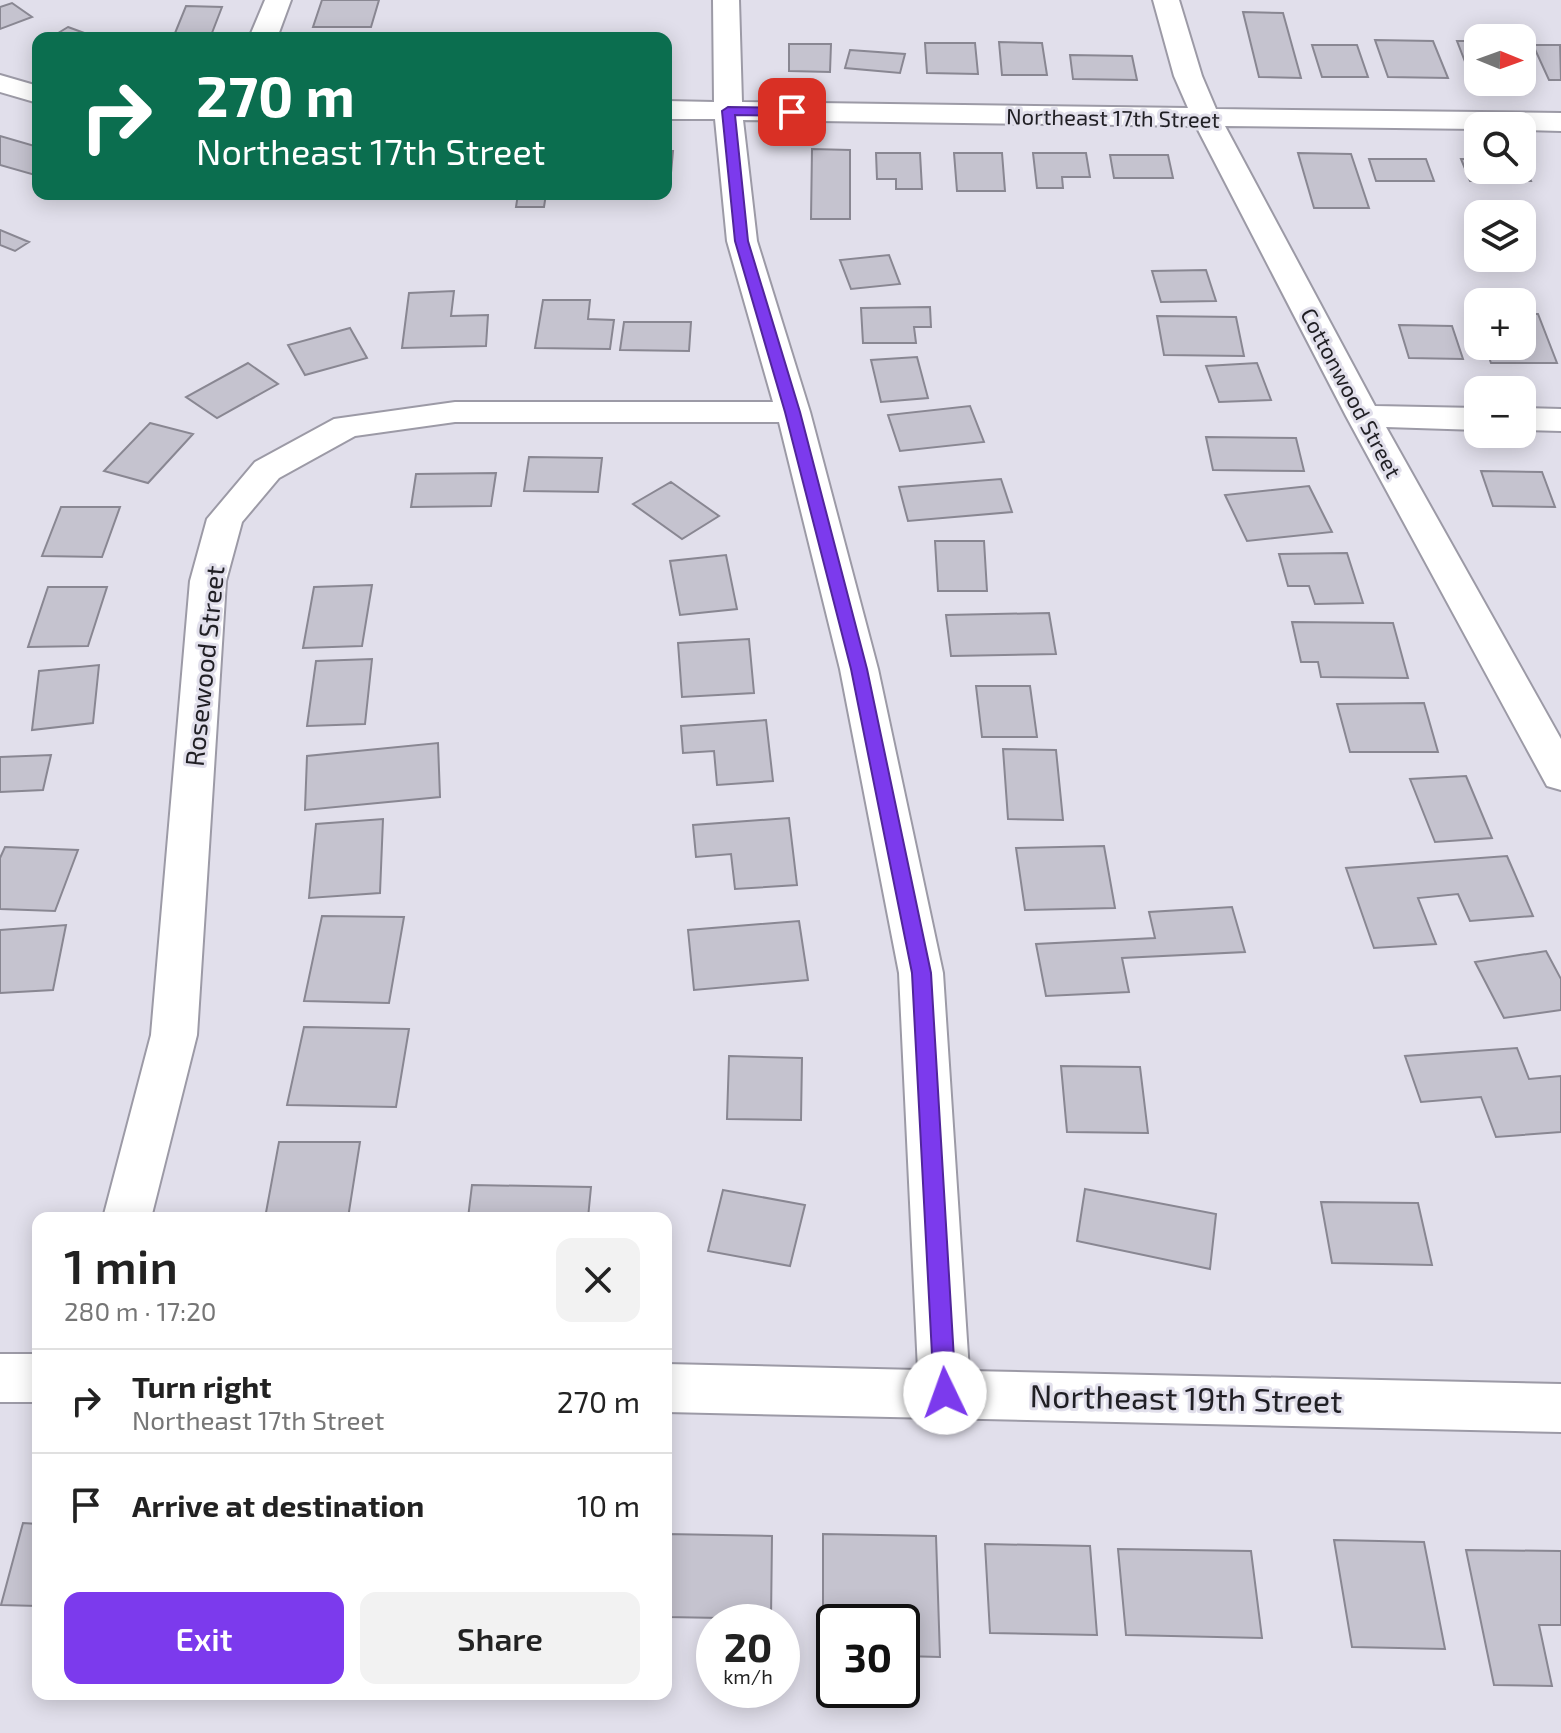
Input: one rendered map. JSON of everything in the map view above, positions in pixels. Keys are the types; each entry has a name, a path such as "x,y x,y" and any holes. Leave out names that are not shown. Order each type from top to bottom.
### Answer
{"street":[{"path":"265,32 278,0"},
{"path":"726,0 728,111 742,241 793,412 859,669 921,973 945,1393"},
{"name":"Cottonwood Street","path":"1166,0 1188,76 1207,120 1363,416 1561,775"},
{"path":"0,83 32,93"},
{"path":"0,111 32,107"},
{"name":"Northeast 17th Street","path":"672,110 1207,120 1561,122"},
{"name":"Rosewood Street","path":"129,1212 174,1035 208,581 225,519 267,470 346,427 455,412 793,412"},
{"path":"1363,416 1464,419"},
{"path":"1536,419 1561,420"},
{"path":"0,1378 32,1378"},
{"name":"Northeast 19th Street","path":"672,1388 1561,1408"}],"building":[{"path":"322,0 379,0 371,27 313,27"},
{"path":"12,3 32,17 0,29 0,7"},
{"path":"186,6 222,7 212,32 175,32"},
{"path":"1243,12 1283,13 1301,78 1259,77"},
{"path":"68,27 82,32 60,32"},
{"path":"1375,40 1433,41 1448,78 1388,77"},
{"path":"1457,41 1464,41 1464,59"},
{"path":"999,42 1042,43 1047,75 1002,75"},
{"path":"925,43 975,43 978,74 927,73"},
{"path":"789,44 831,44 830,72 789,71"},
{"path":"1312,45 1357,45 1368,77 1322,77"},
{"path":"1536,45 1560,45 1561,80 1549,80"},
{"path":"850,50 905,54 900,73 845,68"},
{"path":"1070,55 1132,56 1137,80 1073,79"},
{"path":"0,136 32,145 32,174 0,165"},
{"path":"812,149 850,150 850,219 811,219"},
{"path":"876,153 920,153 922,189 896,189 896,179 877,179"},
{"path":"954,153 1002,153 1005,191 957,191"},
{"path":"1033,153 1086,153 1090,177 1062,177 1063,188 1037,188"},
{"path":"1298,153 1351,154 1369,208 1314,208"},
{"path":"1110,155 1168,155 1173,178 1114,178"},
{"path":"1369,159 1426,159 1434,181 1376,181"},
{"path":"517,200 545,200 544,207 516,207"},
{"path":"0,230 29,242 15,251 0,245"},
{"path":"889,255 900,284 851,289 840,260"},
{"path":"1206,270 1216,301 1161,302 1152,271"},
{"path":"454,291 451,316 488,315 486,346 402,348 409,293"},
{"path":"543,300 590,300 588,319 614,320 610,349 535,348"},
{"path":"930,307 931,327 914,327 916,343 863,343 861,308"},
{"path":"1538,314 1557,363 1491,363 1490,360 1536,360"},
{"path":"1157,316 1236,317 1244,356 1164,355"},
{"path":"624,322 691,322 689,351 620,350"},
{"path":"1399,325 1452,326 1463,359 1409,358"},
{"path":"350,328 367,358 305,375 288,345"},
{"path":"917,357 928,398 881,402 871,360"},
{"path":"248,363 278,384 217,418 186,397"},
{"path":"1257,363 1271,400 1219,402 1206,366"},
{"path":"970,406 984,442 900,451 888,415"},
{"path":"150,423 193,434 148,483 104,471"},
{"path":"1206,437 1296,438 1304,471 1213,470"},
{"path":"529,457 602,458 598,492 524,491"},
{"path":"1481,471 1542,472 1555,507 1493,506"},
{"path":"496,473 491,506 411,507 416,474"},
{"path":"1001,479 1012,512 908,521 899,487"},
{"path":"671,482 719,516 682,539 633,504"},
{"path":"1309,486 1332,532 1247,541 1225,495"},
{"path":"61,507 120,507 102,557 42,556"},
{"path":"935,541 984,541 987,591 938,591"},
{"path":"1347,553 1363,603 1315,604 1309,586 1288,586 1279,554"},
{"path":"726,555 737,609 680,615 670,561"},
{"path":"372,585 362,646 303,648 314,587"},
{"path":"48,587 107,587 88,646 28,647"},
{"path":"1049,613 1056,654 951,656 946,615"},
{"path":"1292,622 1393,623 1408,678 1321,677 1318,662 1301,662"},
{"path":"749,639 754,693 682,697 678,643"},
{"path":"372,659 365,724 307,726 316,661"},
{"path":"99,665 93,723 32,730 39,671"},
{"path":"976,686 1030,686 1037,737 982,737"},
{"path":"1424,703 1438,752 1350,752 1337,704"},
{"path":"766,720 773,781 717,785 714,751 683,753 681,726"},
{"path":"438,743 440,797 305,810 307,756"},
{"path":"1003,749 1056,750 1063,820 1008,819"},
{"path":"51,755 43,790 0,792 0,757"},
{"path":"1466,776 1492,838 1435,842 1410,779"},
{"path":"789,818 797,885 735,889 731,854 696,857 693,825"},
{"path":"383,819 380,893 309,898 316,824"},
{"path":"1104,846 1115,908 1025,910 1016,848"},
{"path":"5,847 78,850 55,911 0,909 0,858"},
{"path":"1507,856 1533,916 1470,921 1458,894 1418,898 1436,944 1374,948 1346,868"},
{"path":"1232,907 1245,952 1122,958 1129,992 1046,996 1036,944 1155,938 1149,912"},
{"path":"322,916 404,917 389,1003 304,1001"},
{"path":"799,921 808,980 694,990 688,930"},
{"path":"66,925 53,990 0,993 0,930"},
{"path":"1546,951 1561,979 1561,1010 1504,1018 1475,962"},
{"path":"304,1027 409,1029 396,1107 287,1105"},
{"path":"1517,1048 1529,1079 1561,1076 1561,1132 1496,1137 1481,1097 1421,1102 1405,1056"},
{"path":"729,1056 802,1058 801,1120 727,1119"},
{"path":"1061,1066 1140,1067 1148,1133 1067,1132"},
{"path":"279,1142 360,1142 349,1212 266,1212"},
{"path":"472,1185 591,1187 589,1212 469,1212"},
{"path":"1085,1189 1216,1214 1210,1269 1077,1241"},
{"path":"723,1190 805,1205 790,1266 708,1251"},
{"path":"1321,1202 1418,1203 1432,1265 1332,1263"},
{"path":"23,1523 32,1524 32,1606 1,1605"},
{"path":"672,1534 772,1536 771,1604 696,1604 696,1618 672,1617"},
{"path":"823,1534 936,1536 940,1657 920,1656 920,1604 823,1604"},
{"path":"1334,1540 1424,1542 1445,1649 1352,1647"},
{"path":"985,1544 1090,1546 1097,1635 990,1633"},
{"path":"1118,1549 1251,1551 1262,1638 1126,1635"},
{"path":"1466,1550 1561,1551 1561,1625 1539,1625 1552,1686 1494,1685"}],"route":[{"path":"792,112 728,111 742,241 793,412 859,669 921,973 945,1393"}]}
